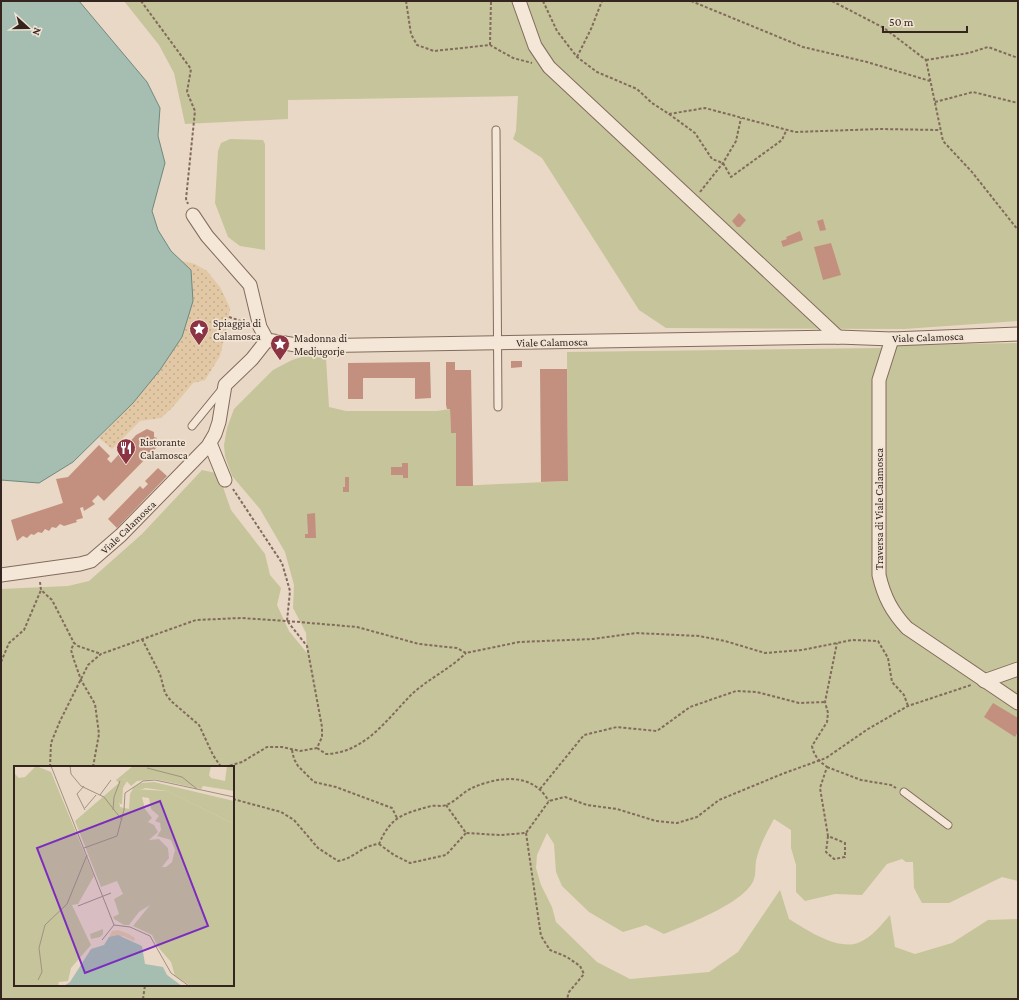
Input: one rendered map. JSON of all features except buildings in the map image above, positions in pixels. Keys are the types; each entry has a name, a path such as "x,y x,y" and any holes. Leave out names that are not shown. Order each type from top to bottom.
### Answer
{"street":[{"path":"519,1 535,46 549,66 838,337"},
{"path":"192,215 206,236 250,285 260,327 267,340 252,360 225,385"},
{"name":"Viale Calamosca","path":"267,340 302,346 838,337 892,339 1018,334"},
{"name":"Traversa di Viale Calamosca","path":"892,339 879,380 879,576 883,590 896,616 907,628 1018,703"},
{"name":"Viale Calamosca","path":"1,575 80,564 91,561 122,535 210,443 219,422 225,385"},
{"path":"210,443 225,480"},
{"path":"984,681 1018,669"}],"lane":[{"path":"496,130 498,407"},
{"path":"192,426 225,385"},
{"path":"904,792 948,825"}],"path":[{"path":"141,1 191,69 187,92 195,111 186,199 192,215"},
{"path":"406,1 410,34 417,44 434,51 490,44 513,58 549,66"},
{"path":"490,44 491,1"},
{"path":"543,1 557,31 577,57 597,72 637,89 652,103 695,134 712,159 723,164 731,177 782,140 786,130"},
{"path":"577,57 602,1"},
{"path":"691,1 803,46 867,62 930,81"},
{"path":"832,1 884,28 926,60 943,141 972,172 1018,230"},
{"path":"926,60 969,53 988,47 1018,58"},
{"path":"935,102 974,92 1018,103"},
{"path":"669,114 705,108 794,132 880,129 940,130"},
{"path":"696,203 700,191 723,164 736,140 741,118"},
{"path":"229,317 260,327"},
{"path":"225,480 241,500 282,564 290,591 287,621 307,646 322,727 322,737 317,748"},
{"path":"1,662 9,643 24,630 41,590 39,570"},
{"path":"41,590 52,600 74,643 78,646 101,654"},
{"path":"50,766 51,743 60,720 88,665 101,654 196,620 241,618 358,627 419,644 458,648 466,653"},
{"path":"228,766 242,762 267,747 282,747 300,751 317,748 326,754 350,750 379,730 412,694 466,653 518,642 593,639 636,633 699,636 725,641 765,653 802,650 852,640 878,641 888,658 892,682 904,695 908,706"},
{"path":"142,639 160,674 165,693 171,701 198,724 213,755 220,766"},
{"path":"74,643 71,650 81,680 95,704 99,734 93,766"},
{"path":"837,643 824,702 828,713 826,722 812,746 813,753 819,762 827,767 861,780 891,785 904,792"},
{"path":"567,999 569,992 584,974 580,966 567,957 550,950 541,936 526,833 549,801 565,797 587,805 617,809 656,821 676,823 697,818 719,800 782,774 819,762 868,729 908,706 984,681"},
{"path":"540,789 584,735 617,727 657,731 690,707 736,691 757,692 799,703 824,702"},
{"path":"292,750 294,759 298,766 314,782 336,787 392,808 397,818"},
{"path":"827,767 820,788 828,836 826,852 834,859 845,857 845,843 828,836"},
{"path":"379,844 386,828 397,818 433,806 446,805 471,788 492,781 510,779 526,781 540,789 549,801"},
{"path":"234,799 281,812 294,820 318,848 338,861 348,859 367,845 379,844 394,855 410,863 446,855 466,833"},
{"path":"446,805 466,833"},
{"path":"466,833 500,835 526,833"},
{"path":"143,999 144,986"}],"shaded area":[{"path":"1,1 79,1 147,82 160,108 158,136 165,163 152,211 158,230 171,251 191,270 193,301 182,337 160,370 133,403 73,462 39,483 1,480"},
{"path":"124,1 1018,1 1018,321 904,329 666,328 639,310 542,158 513,139 516,131 518,96 288,100 288,119 185,124 174,73 159,45"},
{"path":"230,139 263,140 265,144 265,250 240,246 228,237 215,203 218,151 221,143"},
{"path":"1018,343 1018,881 1002,877 949,903 922,903 914,888 913,862 906,862 902,859 887,864 862,895 835,894 805,901 796,892 796,865 791,848 791,830 774,819 759,850 756,861 755,877 749,888 740,896 715,912 664,934 646,925 623,932 589,912 562,886 556,872 554,844 547,833 537,855 536,868 541,885 552,907 556,922 597,962 630,979 709,972 738,952 780,890 789,919 814,934 833,942 843,944 860,942 873,934 890,915 895,947 915,954 952,943 988,920 1018,919 1018,999 1,999 1,589 68,586 89,581 142,534 202,470 216,473 223,487 231,510 265,554 270,575 281,588 277,605 289,631 307,653 306,633 293,608 294,585 285,552 260,509 232,476 225,456 224,445 227,428 234,409 273,370 292,360 305,356 326,358 329,407 346,411 437,411 450,409 451,433 456,433 457,486 568,481 567,352 879,348 899,345"}],"sand":[{"name":"Spiaggia di Calamosca","path":"182,261 195,264 207,271 220,287 230,308 220,356 205,380 193,383 172,408 161,418 140,421 112,449 99,438 133,403 160,370 191,270"}],"place":[{"name":"Spiaggia di Calamosca","path":"199,346"},
{"name":"Madonna di Medjugorje","path":"280,361"},
{"name":"Ristorante Calamosca","path":"126,465"}]}
